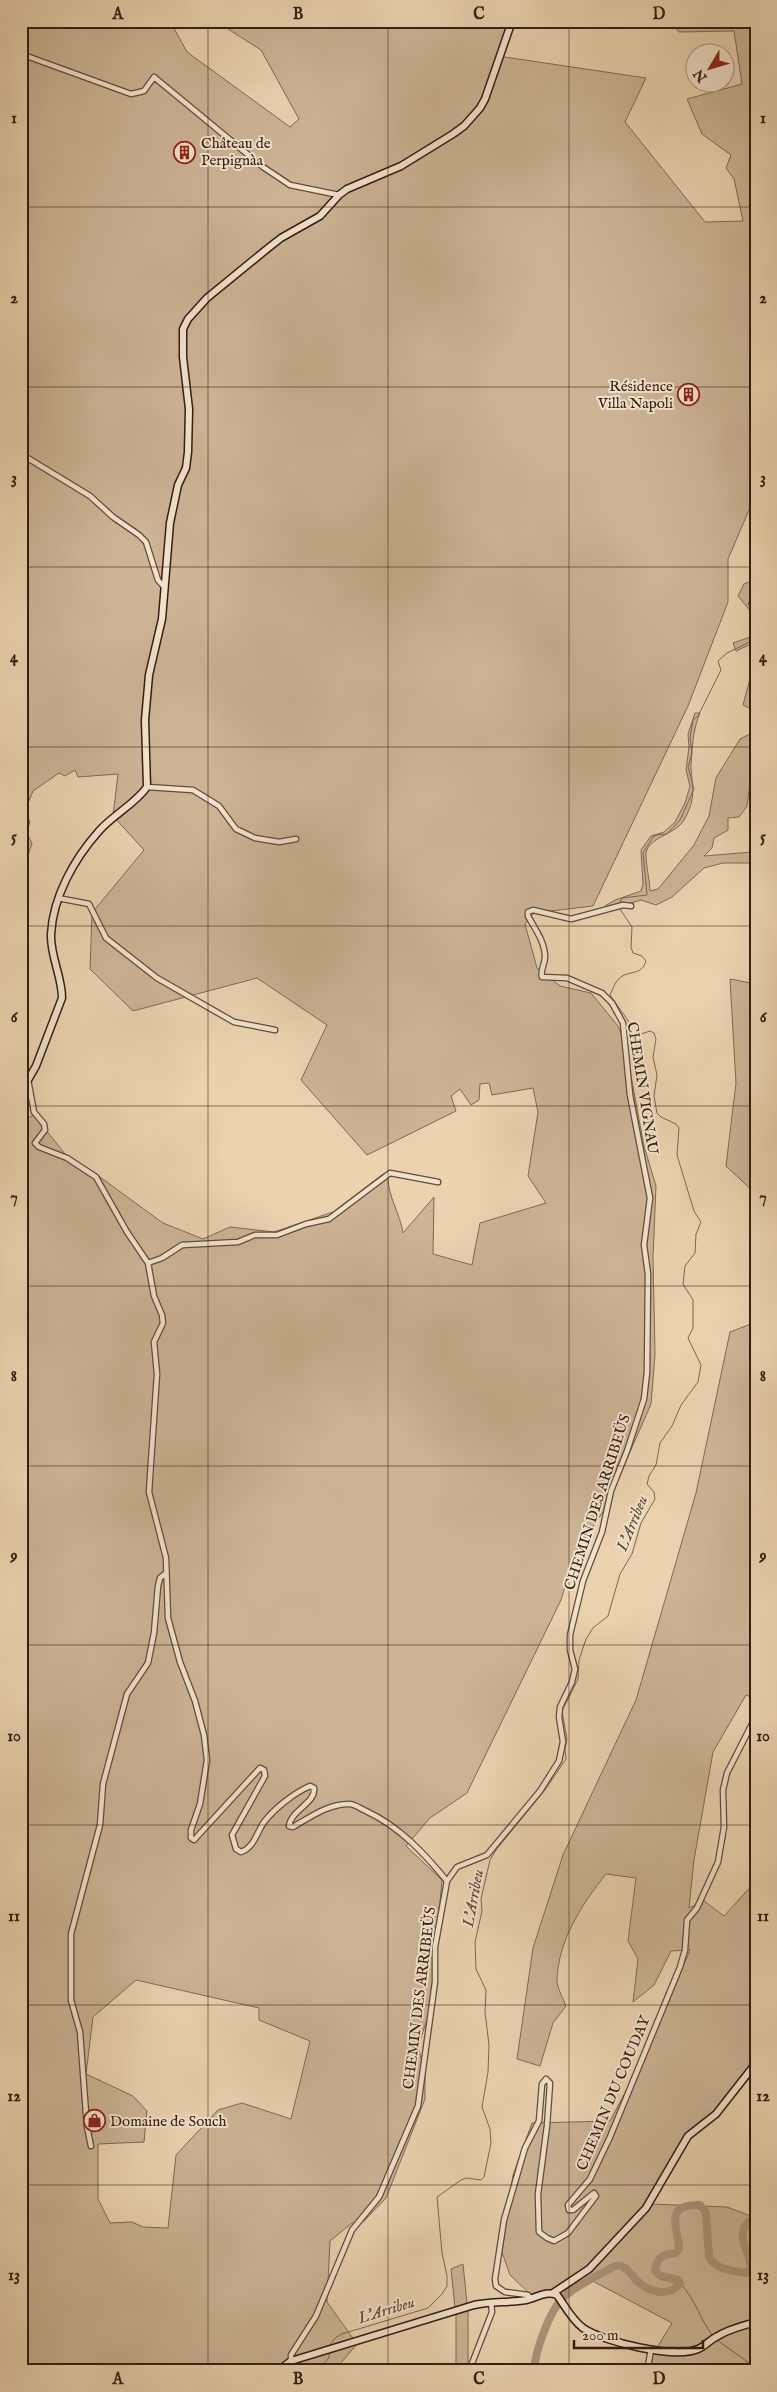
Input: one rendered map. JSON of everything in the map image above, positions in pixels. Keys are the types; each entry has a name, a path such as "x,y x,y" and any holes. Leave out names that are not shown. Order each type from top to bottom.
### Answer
{"street":[{"path":"147,787 145,720 149,675 162,620 170,523 178,485 186,468 188,452 189,409 183,358 183,328 199,307 225,282 281,238 320,216 339,195 355,185 401,166 464,126 480,108 485,99 512,21"},
{"path":"21,54 131,94 144,92 154,77 262,167 283,181 290,185 339,195"},
{"path":"21,454 90,496 139,535 146,542 158,580 165,588"},
{"path":"21,1084 28,1080 36,1066 62,998 62,989 51,936 58,898 65,880 99,831 147,787 193,790 219,806 236,830 255,838 279,842 296,839"},
{"path":"58,898 82,901 89,904 106,938 157,978 234,1022 275,1030"},
{"name":"CHEMIN VIGNAU","path":"631,906 623,905 572,920 533,910 528,912 528,916 544,948 546,959 541,973 542,977 567,978 602,993 612,1003 623,1023 630,1095 650,1198 644,1245 648,1274 648,1372"},
{"path":"28,1080 34,1112 44,1124 45,1130 35,1143 39,1147 67,1158 96,1177 127,1232 148,1263 154,1296 162,1315 162,1323 154,1342 157,1374 149,1492 166,1558 168,1618 180,1662 200,1718 207,1760 200,1804 191,1830 191,1838 194,1840 199,1836 215,1814 260,1768 264,1770 265,1776 232,1835 236,1849 241,1852 246,1850 274,1811 310,1786 314,1788 312,1797 293,1814 288,1826 293,1827 335,1805 351,1804 372,1814 403,1834 422,1851 447,1881"},
{"path":"148,1263 162,1258 182,1245 238,1242 255,1235 277,1234 306,1224 329,1219 390,1173 438,1182"},
{"name":"CHEMIN DES ARRIBEÜS","path":"291,2361 291,2355 316,2316 352,2230 380,2197 418,2106 435,1982 435,1946 447,1881 457,1867 487,1855 540,1791 559,1761 563,1742 559,1717 560,1707 572,1682 575,1669 570,1650 570,1635 583,1582 602,1532 611,1491 627,1451 644,1399 648,1372"},
{"path":"91,2146 87,2127 80,2032 71,2000 71,1934 100,1825 105,1775 127,1694 148,1663 154,1633 158,1586 160,1578 166,1573"},
{"name":"CHEMIN DU COUDAY","path":"531,2298 528,2295 504,2292 496,2286 495,2279 504,2220 525,2148 539,2120 542,2084 546,2080 550,2083 547,2126 538,2194 540,2232 546,2238 554,2241 568,2233 596,2196 594,2194 573,2210 569,2210 568,2205 590,2179 610,2137 680,1968 685,1950 687,1920 697,1908 718,1862 724,1827 723,1790 727,1773 756,1716"},
{"path":"278,2371 291,2361 491,2302 531,2298 558,2298 590,2269 646,2208 688,2136 716,2114 756,2063"},
{"path":"558,2298 574,2320 585,2329 603,2337 651,2350 681,2352 698,2349 729,2330 756,2322"},
{"path":"469,2371 492,2312 491,2302"},
{"path":"648,2371 651,2350"}],"shaded area":[{"path":"21,21 170,21 187,52 290,127 299,119 261,50 228,29 225,21 508,21 498,56 646,78 625,122 705,222 743,221 734,179 726,168 731,155 702,134 687,99 713,92 734,92 734,86 742,84 734,31 679,32 669,21 756,21 756,494 728,559 728,602 688,706 593,906 534,913 525,924 537,968 560,986 591,993 618,1026 625,1044 644,1146 656,1186 653,1256 655,1355 651,1404 605,1509 576,1551 561,1600 467,1793 430,1818 406,1846 442,1880 430,2011 418,2046 425,2074 425,2099 386,2198 364,2221 352,2223 330,2241 327,2302 357,2344 334,2371 21,2371 21,1121 34,1115 69,1159 93,1172 163,1223 203,1239 230,1227 274,1232 333,1212 383,1174 388,1177 390,1191 403,1233 434,1197 433,1254 472,1265 480,1223 546,1203 528,1176 538,1112 533,1088 492,1095 489,1083 480,1084 479,1100 471,1105 460,1089 451,1096 456,1111 367,1155 301,1080 327,1025 257,978 133,1011 90,969 92,913 144,850 113,816 118,774 78,777 75,770 65,776 59,773 33,791 24,813 30,821 27,834 32,843 25,865 21,863","holes":["136,1980 259,2008 259,2020 310,2041 291,2119 242,2103 218,2110 176,2155 168,2228 143,2227 132,2222 110,2223 98,2199 98,2144 144,2142 147,2111 133,2096 86,2074 93,2017"]},
{"path":"756,579 756,618 738,596 744,584"},
{"path":"756,635 756,653 753,643 736,651 733,643"},
{"path":"756,657 756,721 752,716 753,710 743,705"},
{"path":"695,713 700,713 692,746 693,794 691,804 681,824 656,840 648,848 646,856 650,891 658,889 694,845 709,816 716,778 740,739 756,731 756,766 752,769 747,806 739,817 728,818 728,830 714,838 712,848 704,856 752,852 756,850 756,863 723,863 704,868 672,897 656,905 641,900 608,910 605,906 615,900 641,891 643,884 641,850 651,836 664,832 675,822 685,803 690,786 686,770 689,747 688,734"},
{"path":"730,979 756,984 756,1194 726,1166 736,1083"},
{"path":"756,1322 756,1699 746,1695 713,1752 694,1860 689,1908 704,1901 724,1916 755,1882 756,1878 756,2068 727,2105 695,2132 679,2154 651,2204 727,2207 756,2218 756,2371 643,2371 672,2323 587,2278 556,2295 531,2295 510,2275 502,2252 513,2175 532,2123 610,2121 651,2044 690,1950 671,1951 654,1985 633,2002 638,1959 628,1941 636,1878 606,1874 580,1910 567,1937 558,1965 557,1983 566,2006 553,2023 540,2066 517,2059 533,1948 563,1855 636,1700 696,1493 730,1332"},
{"path":"463,2264 467,2303 455,2308 451,2269"},
{"path":"468,2310 468,2363 464,2371 456,2371 456,2313"}],"waterway":[{"name":"L'Arribeu","path":"756,586 748,604 756,612"},
{"name":"L'Arribeu","path":"619,905 622,898 647,895 643,853 653,837 667,834 680,820 694,789 688,767 692,753 690,738 693,720 698,716 721,670 718,661 727,653 756,639"},
{"name":"L'Arribeu","path":"330,2345 335,2338 342,2334 428,2308 447,2286 437,2197 466,2178 481,2180 484,2177 491,2143 490,2129 482,2107 488,2072 489,2045 485,2012 486,1990 476,1969 475,1942 482,1911 481,1899 490,1860 545,1790 566,1759 567,1739 562,1711 578,1679 579,1660 586,1639 593,1628 608,1616 620,1574 632,1554 641,1523 655,1499 654,1492 647,1484 649,1476 656,1465 660,1443 672,1426 681,1405 698,1382 701,1365 688,1338 693,1328 693,1300 683,1284 685,1266 695,1253 696,1234 701,1222 694,1211 677,1155 679,1128 676,1124 657,1113 654,1096 657,1075 653,1057 656,1039 654,1033 650,1031 638,1035 631,1034 628,1029 629,1022 610,995 619,979 639,971 646,961 642,956 633,953 631,947 632,927 620,909"},
{"path":"534,2371 540,2342 554,2310 565,2296 583,2284 615,2266 622,2266 642,2285 659,2292 670,2291 680,2283 678,2280 661,2276 655,2271 657,2262 661,2257 676,2253 679,2249 675,2218 681,2208 700,2205 706,2213 709,2257 712,2262 730,2270 746,2273 751,2269 743,2242 744,2229 756,2217"},
{"path":"680,2283 690,2296 712,2335"},
{"path":"717,2340 756,2368"},
{"name":"L'Arribeu","path":"316,2371 328,2359 330,2353"}],"place":[{"name":"Château de Perpignàa","path":"185,152"},
{"name":"Résidence Villa Napoli","path":"689,395"},
{"name":"Domaine de Souch","path":"94,2121"}]}
